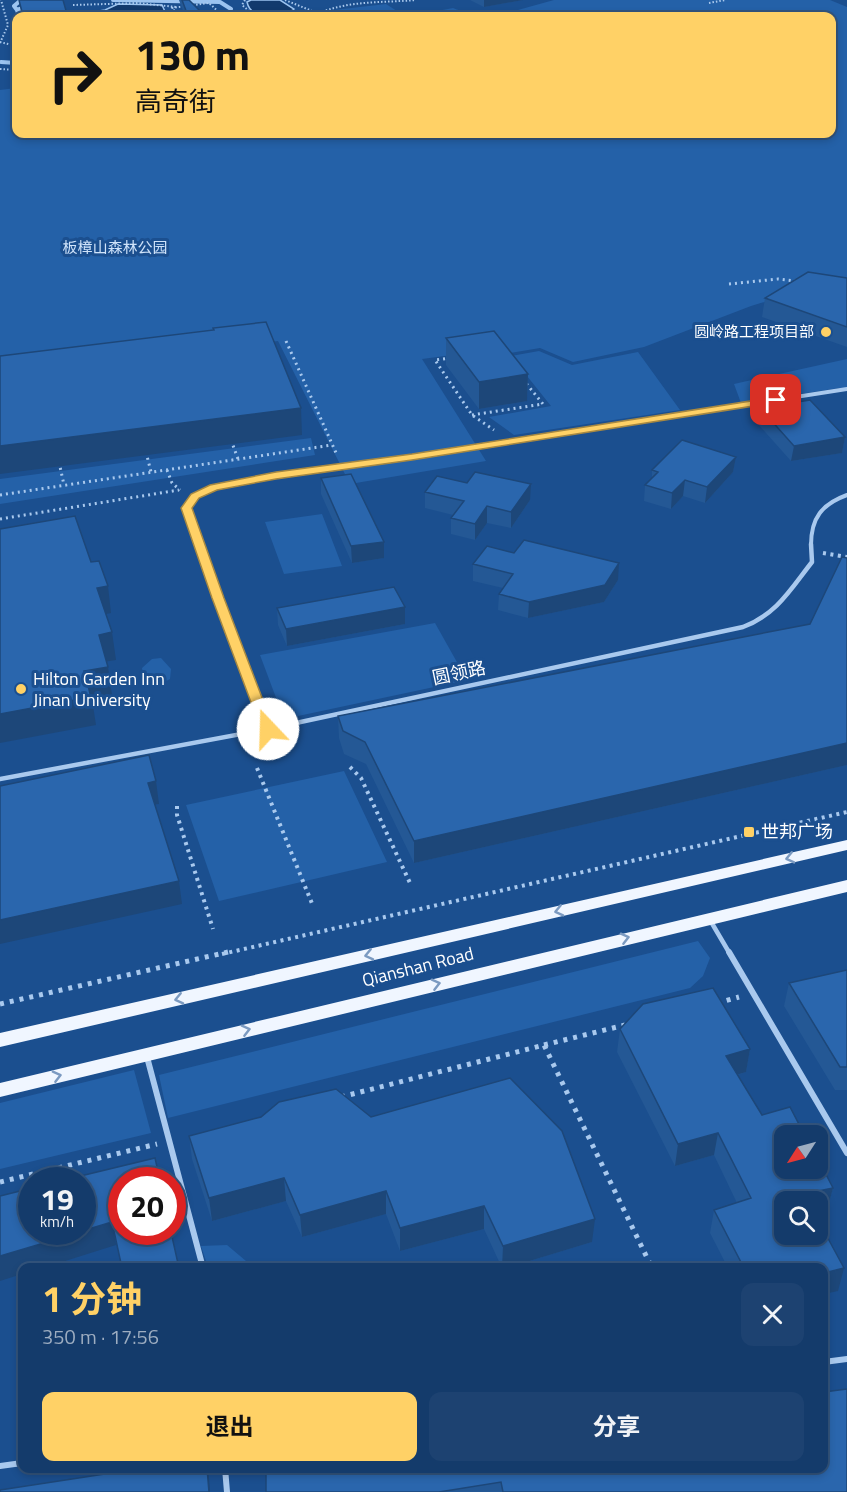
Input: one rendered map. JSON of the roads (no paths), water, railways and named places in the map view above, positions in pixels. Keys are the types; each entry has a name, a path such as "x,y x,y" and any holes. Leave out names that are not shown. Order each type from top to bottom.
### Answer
{"main road":[{"name":"Qianshan Road","path":"0,1040 847,845"},
{"name":"Qianshan Road","path":"0,1090 847,886"}],"lane":[{"path":"268,729 218,598 187,508 195,496 214,487 276,475 847,389"},
{"name":"圆领路","path":"0,779 268,729 743,627 761,620 772,612 812,562 813,518 819,509 847,495"},
{"path":"709,918 847,1154"},
{"path":"146,1055 202,1263"},
{"path":"828,1361 847,1359"},
{"path":"0,1466 18,1464"},
{"path":"225,1473 226,1492"}],"waterway":[{"path":"17,10 14,6 21,0"},
{"path":"113,0 220,2 231,9"},
{"path":"17,10 28,6"},
{"path":"1,62 12,63"}],"place":[{"name":"圆岭路工程项目部","path":"826,332"},
{"name":"Hilton Garden Inn Jinan University","path":"21,689"},
{"name":"世邦广场","path":"749,832"}],"park label":[{"name":"板樟山森林公园","path":"115,248"}]}
